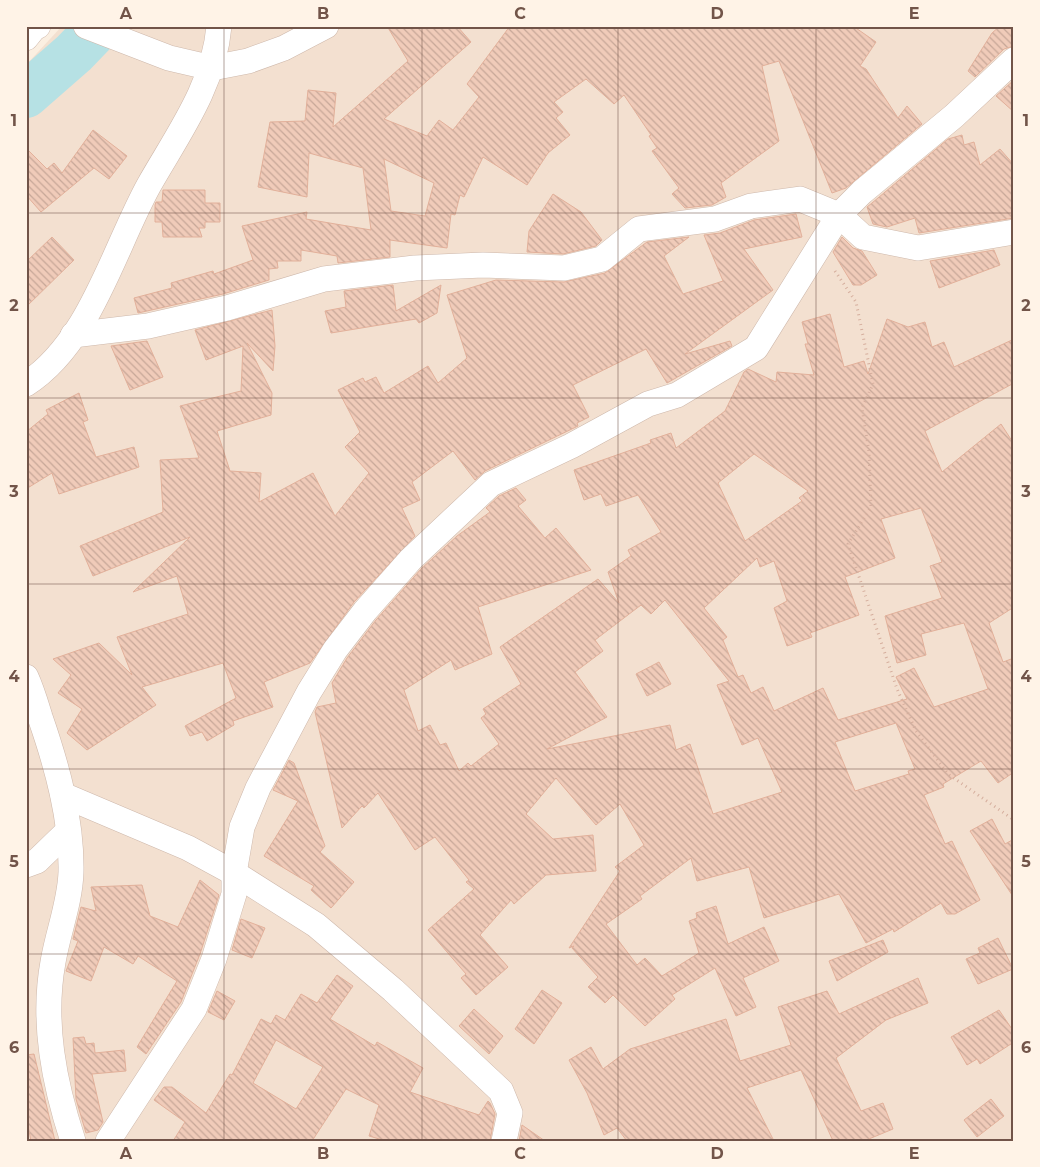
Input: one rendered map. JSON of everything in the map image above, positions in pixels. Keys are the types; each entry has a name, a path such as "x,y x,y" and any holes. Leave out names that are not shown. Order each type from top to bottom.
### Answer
{"street":[{"path":"26,38 38,26"},
{"path":"86,26 169,58 212,68 248,61 284,48 326,26"},
{"path":"26,384 56,358 94,302 149,186 185,125 212,68 219,26"},
{"path":"108,1141 194,1009 214,959 234,894 234,874 242,828 251,804 309,692 347,634 411,559 491,484 571,446 648,404 677,395 756,348 818,245 839,215 862,192 954,116 1014,60"},
{"path":"73,335 148,326 227,308 333,278 415,268 483,265 564,268 602,259 639,229 715,219 751,206 800,199 839,215 862,236 918,248 1014,232"},
{"path":"26,678 46,732 63,795 68,831 71,873 64,919 53,961 49,994 49,1029 60,1103 72,1141"},
{"path":"63,795 188,848 316,925 393,990 501,1091 510,1112 504,1141"},
{"path":"26,865 37,861 68,831"}],"path":[{"path":"818,245 856,302 873,384 862,408 869,452 871,507 848,544 894,680 916,731 948,774 1014,820"}],"shaded area":[{"path":"62,26 1014,26 1014,1141 26,1141 26,65"}],"building":[{"path":"387,26 457,26 471,42 384,119 427,136 439,120 453,130 479,97 467,84 510,26 853,26 876,42 860,66 866,69 898,118 907,106 922,124 846,188 832,193 779,61 762,66 779,141 721,183 726,197 712,205 685,208 672,194 679,188 652,151 657,148 649,136 651,135 624,95 614,104 586,79 554,102 563,112 556,118 570,135 548,153 527,185 483,157 464,197 460,195 455,215 451,214 447,248 390,240 390,257 338,263 337,256 301,250 301,261 277,261 278,268 269,269 269,280 223,294 138,313 134,298 172,288 171,283 213,271 214,274 253,260 242,226 307,212 306,219 371,230 363,168 309,153 307,197 258,187 270,122 305,121 308,90 336,93 333,127 408,61","holes":["384,159 434,183 425,216 391,211"]},
{"path":"1000,26 1014,26 1014,46 1004,49 975,77 968,71 992,33"},
{"path":"1014,80 1014,112 996,96"},
{"path":"93,130 127,156 109,179 94,168 41,212 26,195 26,148 47,169 54,163 62,173"},
{"path":"962,135 964,145 974,142 980,165 1000,149 1014,165 1014,218 919,233 915,218 887,227 873,224 867,207 948,139"},
{"path":"163,190 205,190 205,203 220,203 220,222 205,222 205,228 199,228 202,237 163,237 162,222 155,222 155,205 156,202 162,202"},
{"path":"553,194 581,212 602,240 596,246 563,254 527,252 529,231"},
{"path":"796,214 802,237 744,249 773,290 685,354 730,341 732,346 667,383 646,349 573,385 589,417 577,423 578,426 485,471 475,480 453,451 412,482 420,500 402,508 415,536 354,602 310,663 264,682 273,707 233,721 234,725 207,741 202,732 190,736 185,726 236,698 223,663 142,687 156,705 87,750 67,733 82,709 58,693 71,675 53,659 99,643 132,675 117,637 188,614 177,576 133,592 190,537 93,576 80,546 163,512 160,460 199,458 180,406 241,391 243,346 206,360 195,330 272,310 275,346 273,371 247,343 272,393 271,415 217,431 230,471 261,473 259,502 313,473 335,516 369,473 345,447 360,432 338,390 363,378 365,382 376,377 384,393 428,366 438,383 467,358 447,295 496,280 564,282 605,273 647,242 689,237 664,256 683,294 723,281 704,235 720,233 754,220"},
{"path":"52,237 74,260 26,307 26,262"},
{"path":"842,237 853,248 862,251 877,275 861,285 853,285 833,252"},
{"path":"994,250 1000,265 939,288 930,261"},
{"path":"393,285 396,311 441,285 437,313 419,323 416,319 331,333 325,311 346,307 344,291"},
{"path":"830,314 844,367 864,361 868,374 887,319 908,327 925,322 932,347 944,342 954,367 1014,339 1014,383 925,431 942,472 1001,424 1014,444 1014,607 989,623 1003,662 1014,658 1014,772 998,783 981,761 943,784 944,787 924,795 945,844 952,841 980,900 955,914 947,914 941,903 894,932 893,929 866,943 839,894 764,918 749,867 697,881 691,858 640,896 642,899 606,924 637,965 645,958 662,976 699,953 689,921 697,918 696,913 716,906 728,944 764,927 779,961 743,978 756,1007 736,1016 715,968 672,995 675,999 645,1026 613,995 605,1003 588,987 598,977 572,948 574,946 569,948 620,871 615,867 644,845 620,804 596,825 556,778 526,814 553,839 593,835 596,871 546,875 514,904 511,900 480,935 508,967 476,995 461,978 466,974 428,930 474,889 466,882 469,880 435,837 415,850 378,793 364,808 362,806 342,828 315,712 317,707 336,703 332,683 347,658 376,620 421,569 457,536 490,512 486,508 499,496 516,488 526,500 518,506 545,538 556,528 591,570 478,607 492,654 455,670 451,660 404,690 418,731 430,725 440,745 446,743 459,771 468,763 471,766 499,744 481,718 486,714 483,709 521,684 500,647 598,579 619,603 608,572 631,556 628,550 661,532 638,495 606,506 601,494 584,500 574,470 651,443 650,440 671,433 676,448 725,411 744,372 748,369 776,382 777,372 814,375 805,344 808,344 802,322","holes":["754,454 808,491 799,498 802,501 745,541 718,483","921,508 942,562 930,566 942,598 885,616 897,663 926,655 921,634 964,623 988,689 934,707 914,668 896,677 907,699 838,720 823,688 774,711 763,687 751,693 743,675 738,677 723,640 727,637 704,608 757,558 760,567 774,561 787,601 774,608 787,646 812,637 810,633 859,615 845,577 895,558 881,519","665,600 729,681 717,685 742,745 758,738 782,792 713,814 690,744 676,750 670,725 547,749 607,717 575,672 603,651 595,640 641,605 651,614","896,723 915,769 908,771 909,774 855,791 835,742"]},
{"path":"147,341 163,377 130,390 111,346"},
{"path":"79,393 88,420 83,422 96,457 134,447 139,467 59,494 52,473 26,489 26,432 48,414 46,410"},
{"path":"659,662 671,684 647,696 636,674"},
{"path":"289,760 294,763 325,846 320,852 354,882 331,908 311,890 314,886 264,856 298,801 273,790"},
{"path":"992,819 1005,844 1014,839 1014,898 970,831"},
{"path":"200,880 219,895 200,954 181,1002 146,1054 137,1047 177,981 138,956 133,964 104,947 91,981 66,971 78,941 73,939 81,907 96,911 91,887 142,885 150,916 178,927"},
{"path":"241,919 265,928 252,958 232,950"},
{"path":"998,938 1013,969 978,984 966,959 980,953 978,948"},
{"path":"883,940 888,952 837,981 829,961"},
{"path":"337,975 353,986 330,1019 375,1046 377,1042 423,1068 410,1092 479,1115 488,1101 495,1114 490,1141 386,1141 369,1136 379,1105 346,1089 312,1141 173,1141 185,1122 154,1100 164,1087 172,1087 206,1113 230,1074 232,1075 261,1019 271,1024 276,1015 285,1020 301,994 317,1003","holes":["276,1040 323,1067 296,1109 253,1083"]},
{"path":"918,978 928,1003 886,1020 836,1058 861,1111 883,1103 893,1129 864,1141 833,1141 801,1070 747,1088 774,1141 627,1141 617,1128 604,1135 587,1093 569,1060 591,1047 603,1069 630,1049 726,1019 740,1061 791,1045 778,1007 827,991 839,1014"},
{"path":"542,990 562,1003 534,1044 515,1029"},
{"path":"217,991 235,1001 224,1020 208,1012"},
{"path":"474,1009 503,1036 489,1054 459,1026"},
{"path":"999,1010 1014,1032 1014,1042 980,1064 977,1059 967,1065 951,1037"},
{"path":"84,1037 86,1044 94,1043 95,1053 124,1050 126,1071 92,1074 103,1122 98,1130 86,1133 76,1099 73,1038"},
{"path":"34,1054 55,1141 31,1141 26,1116 26,1055"},
{"path":"991,1099 1004,1116 977,1137 964,1120"},
{"path":"522,1125 545,1141 519,1141"}],"waterway":[{"path":"26,95 74,53 100,26"}]}
